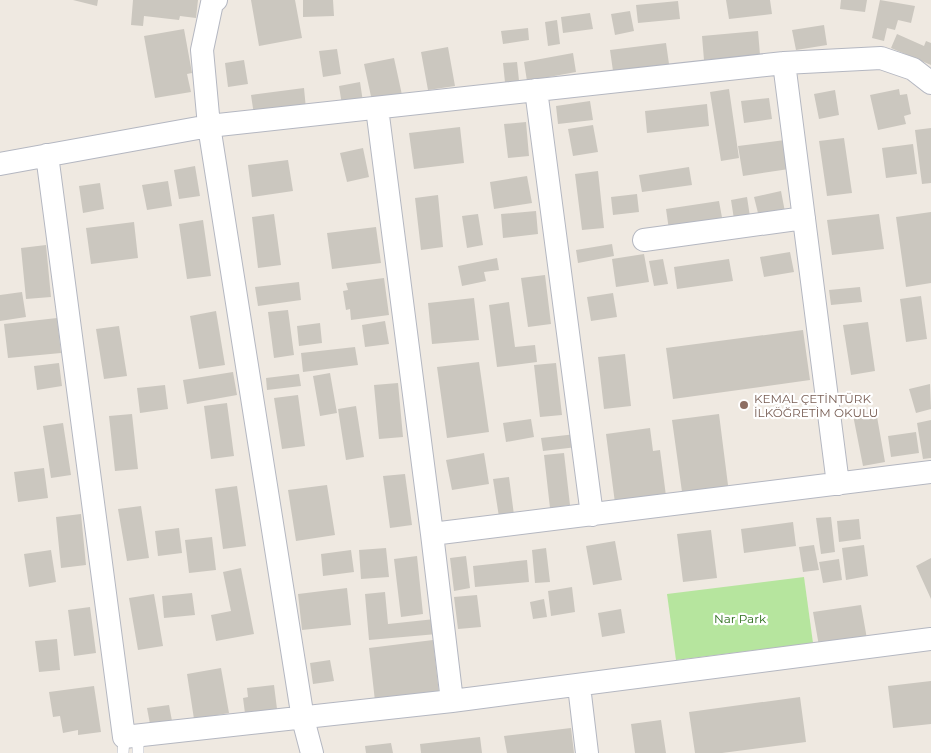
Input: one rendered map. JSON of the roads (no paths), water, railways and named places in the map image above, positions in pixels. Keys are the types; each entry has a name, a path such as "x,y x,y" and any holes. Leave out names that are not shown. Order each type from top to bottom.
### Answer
{"street":[{"path":"216,0 212,3 202,50 209,126 304,719 312,753"},
{"path":"0,164 209,126 784,63 881,58 913,69 931,83"},
{"path":"784,63 838,484"},
{"path":"536,90 592,515"},
{"path":"377,108 452,701"},
{"path":"47,156 131,745 304,719 579,686 931,640"},
{"path":"644,240 804,218"},
{"path":"432,534 931,472"},
{"path":"579,686 587,753"}],"place":[{"name":"KEMAL ÇETİNTÜRK İLKÖĞRETİM OKULU","path":"744,405"}],"park label":[{"name":"Nar Park","path":"740,618"}]}
